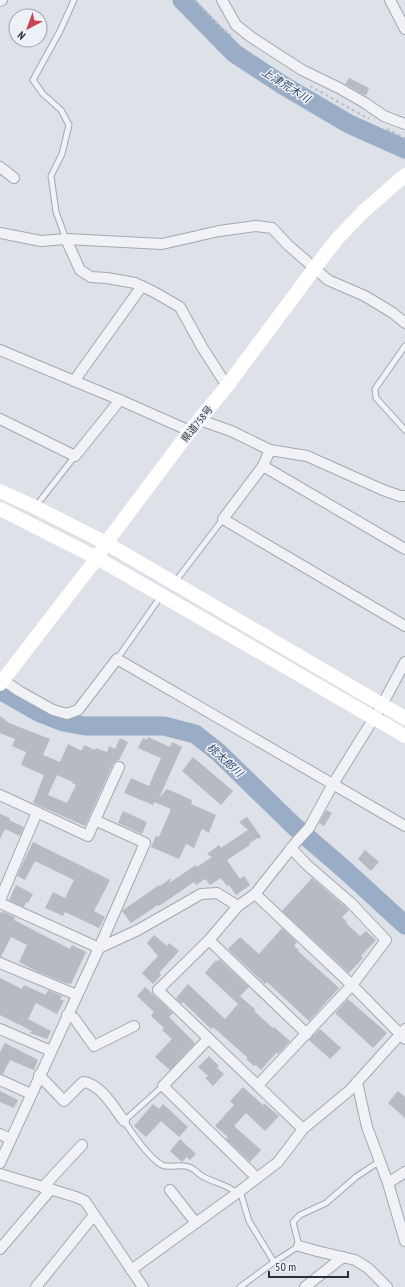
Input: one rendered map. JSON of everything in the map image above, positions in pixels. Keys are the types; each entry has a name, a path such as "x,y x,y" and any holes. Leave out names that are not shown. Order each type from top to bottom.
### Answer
{"street":[{"path":"222,0 236,24 251,37 302,70 339,88 384,116 405,124"},
{"path":"390,0 405,29"},
{"path":"0,167 14,178"},
{"name":"県道758号","path":"1,681 97,558 106,543 190,431 227,386 314,268 352,223 405,175"},
{"path":"0,233 41,241 66,239 162,244 219,231 256,226 272,228 288,245 328,280 365,296 393,313 405,323"},
{"path":"66,239 80,270 91,277 135,283 180,307 202,347 227,386"},
{"path":"74,380 142,286"},
{"path":"0,350 74,380 190,431"},
{"path":"0,419 75,456 120,400"},
{"path":"200,420 270,450 308,456 383,490 400,496 405,496"},
{"path":"270,450 263,466 222,519 405,626"},
{"path":"263,466 405,549"},
{"path":"0,491 106,543 405,718"},
{"path":"0,509 97,558 405,736"},
{"path":"1,681 53,710 67,714 78,710 117,659 405,826"},
{"path":"303,1130 158,990 209,940 238,906 255,894 308,828 333,784 382,705 405,662"},
{"path":"0,795 88,836 119,767"},
{"path":"0,900 37,812"},
{"path":"0,1162 99,948 145,843 95,820"},
{"path":"258,1085 352,985 386,940 351,903 307,865 291,848"},
{"path":"0,903 99,948 138,930 200,894 217,893 238,906"},
{"path":"131,1270 278,1162 303,1130 350,1090 404,1034 255,894"},
{"path":"209,940 307,1034"},
{"path":"0,963 77,995"},
{"path":"68,1015 74,1018 94,1046 134,1026"},
{"path":"0,1029 51,1051"},
{"path":"208,1039 163,1086 257,1178"},
{"path":"39,1075 64,1101 84,1082 89,1082 96,1087 112,1104 124,1121"},
{"path":"0,1080 31,1094"},
{"path":"357,1082 367,1127 388,1183 405,1241"},
{"path":"0,1134 10,1139"},
{"path":"0,1249 82,1145"},
{"path":"388,1183 405,1172"},
{"path":"0,1174 76,1197 85,1202 143,1287"},
{"path":"170,1190 196,1223"},
{"path":"36,1287 94,1215"},
{"path":"299,1246 355,1260 368,1268 386,1287"},
{"path":"305,1287 342,1257"}],"lane":[{"path":"66,239 56,212 51,176 62,154 69,126 61,110 43,94 33,80 60,31 74,0"},
{"path":"405,346 375,389 376,398 405,430"},
{"path":"35,507 75,456"},
{"path":"174,583 222,519"},
{"path":"117,659 162,595"},
{"path":"163,1086 124,1121 139,1143 160,1164 167,1167 176,1165 189,1167 204,1177 239,1192 249,1221 274,1262"},
{"path":"240,1287 299,1246 293,1222 300,1215 326,1203 356,1177 380,1162"}],"building":[{"path":"349,78 369,88 366,96 345,84"},
{"path":"0,716 9,723 50,739 43,755 60,762 68,744 80,750 82,750 84,745 95,750 96,748 107,752 109,746 115,749 120,738 128,742 119,760 113,764 85,826 33,803 44,775 21,765 26,752 12,746 15,739 0,733","holes":["57,775 73,782 72,783 76,785 67,803 48,795"]},
{"path":"148,737 170,747 172,742 182,747 159,798 167,789 192,800 191,804 216,815 209,833 202,829 194,848 186,844 179,859 151,847 156,836 159,837 171,809 154,802 153,805 124,793 131,778 149,786 161,758 138,748 143,738 147,740"},
{"path":"193,757 233,791 221,805 182,771"},
{"path":"326,810 332,813 324,826 319,823"},
{"path":"123,811 147,822 142,834 118,823"},
{"path":"0,814 10,818 9,820 24,827 20,836 5,829 0,839"},
{"path":"247,817 261,837 258,839 257,838 249,844 250,845 227,860 240,879 244,876 250,885 236,895 229,885 227,886 221,878 210,885 205,879 196,885 194,882 131,923 122,911 123,910 171,878 169,883 196,865 197,867 212,857 207,854 219,845 221,848 248,830 239,822"},
{"path":"33,842 110,880 94,911 105,917 99,928 65,912 63,916 45,908 53,892 65,898 74,880 35,861 25,880 17,876"},
{"path":"365,850 379,862 371,871 358,859"},
{"path":"312,878 349,910 342,917 347,922 346,923 360,936 366,931 376,940 361,956 363,958 349,973 282,911"},
{"path":"16,885 33,894 28,903 26,902 24,907 9,900"},
{"path":"0,912 15,917 14,920 70,949 72,945 86,952 71,984 36,971 19,962 27,945 11,937 0,957"},
{"path":"282,928 297,942 294,946 299,950 298,951 339,988 309,1021 267,982 265,984 228,949 240,937 259,954"},
{"path":"154,935 167,946 169,943 179,951 159,973 161,975 153,984 142,973 158,956 147,943"},
{"path":"219,959 249,987 240,996 256,1010 254,1011 290,1041 278,1054 276,1053 261,1070 246,1059 248,1058 213,1027 211,1029 183,1002 182,1004 176,998 188,984 225,1019 238,1004 205,973 216,960 217,962"},
{"path":"0,978 22,989 24,985 46,995 48,990 62,996 60,999 64,1001 57,1014 36,1003 28,1019 51,1031 47,1039 30,1033 32,1031 0,1015"},
{"path":"145,987 173,1013 169,1017 195,1043 170,1070 155,1057 172,1039 162,1030 164,1028 151,1016 154,1012 137,996"},
{"path":"348,999 387,1033 373,1048 335,1013"},
{"path":"320,1029 341,1048 330,1059 309,1040"},
{"path":"5,1043 38,1060 34,1070 10,1060 3,1074 0,1074 0,1052"},
{"path":"209,1056 219,1066 217,1068 224,1074 213,1086 205,1078 208,1076 198,1067"},
{"path":"243,1087 263,1105 265,1104 279,1116 265,1131 246,1113 234,1126 261,1150 250,1162 226,1139 228,1137 215,1126 234,1105 230,1101"},
{"path":"0,1091 18,1100 14,1108 0,1102"},
{"path":"398,1091 405,1097 405,1118 388,1103"},
{"path":"153,1104 159,1109 163,1104 188,1127 179,1137 161,1121 146,1137 134,1126"},
{"path":"180,1139 196,1154 190,1160 187,1157 182,1162 170,1151"}],"waterway":[{"name":"上津荒木川","path":"182,0 234,53 281,84 349,124 405,149"},
{"name":"桃太郎川","path":"0,690 40,713 63,722 85,726 164,726 195,734 218,752 295,827 344,869 405,925"}]}
